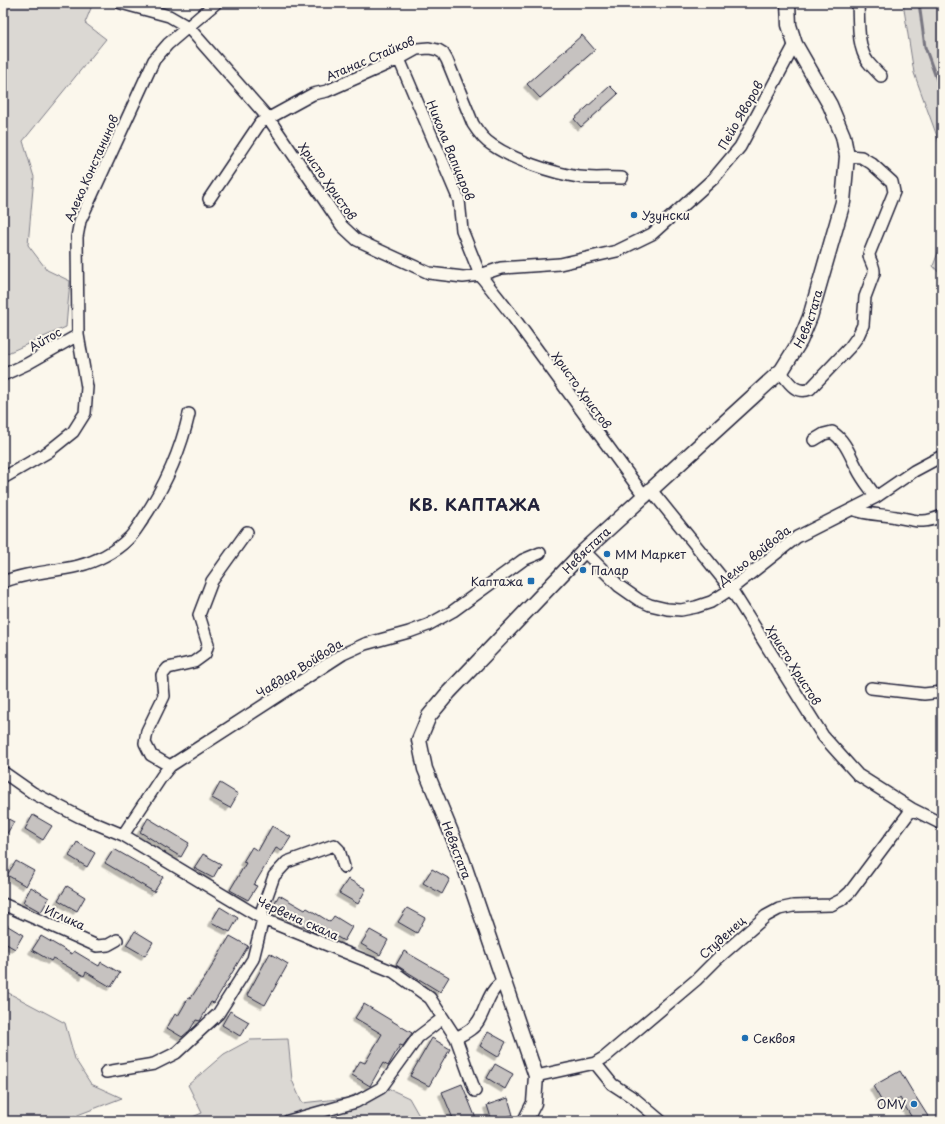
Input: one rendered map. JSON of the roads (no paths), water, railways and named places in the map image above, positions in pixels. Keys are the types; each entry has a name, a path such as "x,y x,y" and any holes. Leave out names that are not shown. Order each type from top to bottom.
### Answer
{"street":[{"name":"Христо Христов","path":"121,3 169,16 188,27 269,119 342,226 357,240 429,273 463,277 480,275 648,494 731,589 823,736 858,775 912,809 942,824"},
{"name":"Алеко Констанинов","path":"3,478 48,452 74,432 85,413 87,387 78,335 76,237 80,221 154,60 168,44 216,3"},
{"name":"Невястата","path":"525,1121 534,1103 536,1076 462,860 425,769 419,740 429,716 449,692 584,551 648,494 780,371 800,341 810,317 843,202 847,156 843,136 830,105 795,44 789,25 788,3"},
{"path":"858,3 861,43 864,53 868,61 881,76"},
{"name":"Пейо Яворов","path":"480,275 501,268 560,264 580,260 617,251 652,234 714,178 740,147 795,44"},
{"name":"Атанас Стайков","path":"209,199 260,123 313,94 327,91 400,59 417,49 433,49 443,53 478,132 492,145 508,154 555,172 580,177 622,178"},
{"name":"Никола Вапцаров","path":"400,59 459,200 462,230 480,275"},
{"path":"780,371 795,389 805,391 810,389 850,347 863,325 866,297 874,272 874,267 868,254 894,192 894,186 892,182 871,163 861,157 847,156"},
{"name":"Айтос","path":"3,374 27,364 78,335"},
{"path":"3,582 14,577 79,566 100,558 129,539 147,513 167,477 183,439 189,414"},
{"path":"814,440 824,434 832,432 839,436 848,448 862,477 876,497"},
{"name":"Дельо войвода","path":"584,551 618,586 639,600 661,608 681,610 696,607 711,602 731,589 797,537 876,497 914,471 942,456"},
{"path":"852,509 862,513 916,521 930,520 942,516"},
{"path":"170,766 152,754 145,743 147,731 164,696 162,675 168,668 194,662 205,654 208,644 199,615 212,581 247,532"},
{"name":"Чавдар Войвода","path":"123,835 170,766 343,654 365,644 409,632 428,625 453,611 523,560 540,553"},
{"path":"871,688 924,694 942,692"},
{"name":"Червена скала","path":"3,772 33,793 80,817 123,835 263,919 394,972 430,998 456,1038 475,1091"},
{"name":"Студенец","path":"536,1076 595,1064 696,980 717,958 766,916 779,909 793,906 831,905 841,900 850,892 912,809"},
{"path":"106,1072 154,1064 176,1053 218,1014 254,959 263,919 262,910 274,876 287,862 334,845 339,850 344,867"},
{"name":"Иглика","path":"3,904 97,946 108,945 117,940"},
{"path":"456,1038 471,1030 478,1022 492,992 497,985 504,981"},
{"path":"288,1121 356,1102 381,1088 418,1037 443,1018"},
{"path":"595,1064 612,1084 634,1099 661,1121"}],"waterway":[{"path":"919,3 925,47 942,94"}],"place":[{"name":"Узунски","path":"634,215"},
{"name":"ММ Маркет","path":"607,554"},
{"name":"Палар","path":"583,570"},
{"name":"Каптажа","path":"531,581"},
{"name":"Секвоя","path":"745,1038"},
{"name":"OMV","path":"914,1104"}],"district":[{"name":"КВ. КАПТАЖА","path":"475,504"}]}
